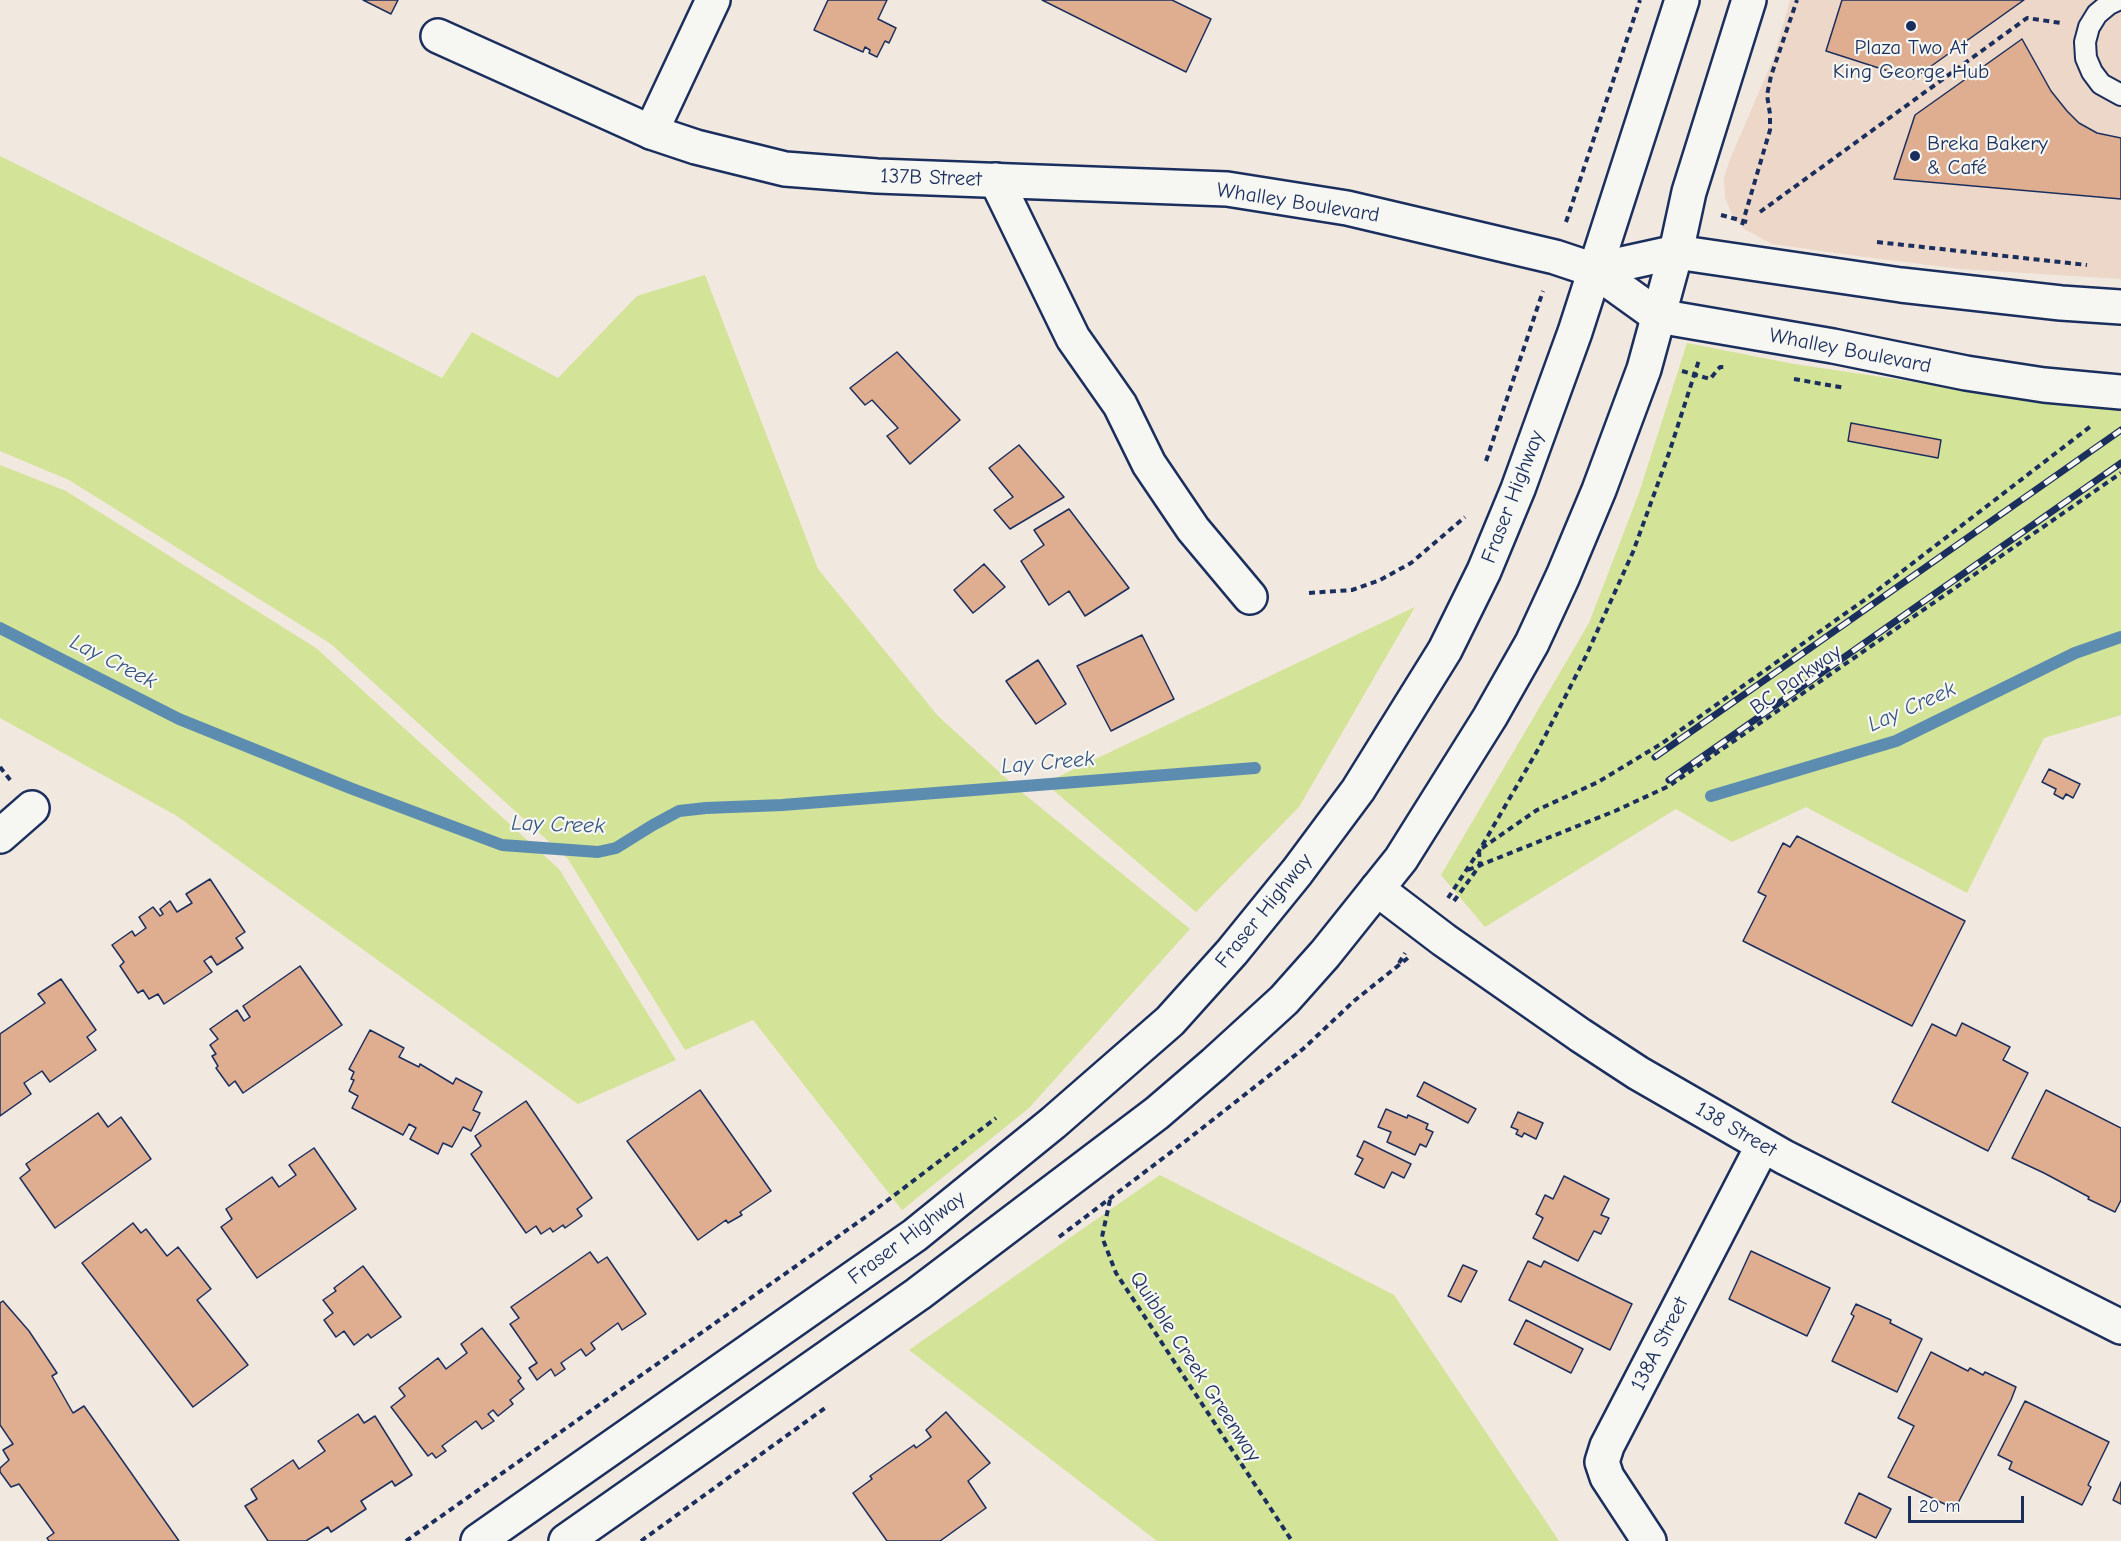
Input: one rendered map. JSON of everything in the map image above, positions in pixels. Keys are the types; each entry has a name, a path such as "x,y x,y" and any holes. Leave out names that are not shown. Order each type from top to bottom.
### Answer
{"main road":[{"path":"651,132 713,0"},
{"name":"Fraser Highway","path":"478,1541 915,1235 1053,1124 1170,1021 1297,872 1358,790 1445,650 1484,571 1518,489 1575,332 1682,0"},
{"path":"567,1541 918,1294 1157,1113 1284,1000 1325,954 1401,859 1490,717 1532,643 1599,490 1644,369 1676,252 1689,192 1749,0"},
{"name":"137B Street","path":"438,36 651,132 696,147 785,169 877,176 996,180 1073,338 1120,405 1149,464 1193,529 1250,597"},
{"name":"Whalley Boulevard","path":"996,180 1227,189 1347,208 1555,257 1594,270 1658,316 1833,346 1966,373 2044,385 2121,392"},
{"path":"1594,270 1676,252 1901,285 2061,303 2121,307"},
{"path":"0,836 32,808"},
{"name":"138 Street","path":"1377,889 1444,940 1638,1073 1763,1145 2121,1327"},
{"name":"138A Street","path":"1649,1541 1607,1477 1602,1462 1606,1446 1763,1145"}],"lane":[{"path":"2118,0 2097,14 2089,27 2085,42 2086,58 2092,72 2102,84 2121,94"}],"path":[{"path":"1581,179 1640,0"},
{"path":"1756,225 1743,221 1770,130 1767,95 1771,76 1797,0"},
{"path":"1760,212 2027,18 2089,27"},
{"path":"1874,241 2097,266"},
{"path":"1483,471 1541,296"},
{"path":"1445,902 1479,851 1540,746 1581,666 1633,552 1669,453 1702,351"},
{"path":"1694,376 1710,378 1720,368 1734,365"},
{"path":"1790,378 1843,388"},
{"name":"BC Parkway","path":"1479,851 1537,810 1598,782 1661,744 1870,596 2100,420"},
{"name":"BC Parkway","path":"1467,870 1615,811 1669,786 2121,473"},
{"path":"1309,593 1352,590 1380,580 1411,563 1468,515 1464,525"},
{"path":"1450,908 1480,865 1479,851"},
{"name":"Quibble Creek Greenway","path":"1292,1541 1116,1273 1102,1237 1110,1200 1303,1049 1399,963 1404,954"},
{"path":"406,1541 867,1216 998,1117"}],"shaded area":[{"path":"1790,0 2121,0 2121,279 1961,269 1865,257 1772,244 1744,229 1732,214 1725,198 1724,177 1774,57"}],"green space":[{"path":"0,156 442,378 472,332 558,378 637,296 705,275 818,569 938,716 1019,790 1190,929 1029,1108 902,1210 753,1020 685,1050 568,859 331,644 69,480 0,451"},
{"path":"1687,343 1794,364 2043,401 2121,408 2121,715 2044,738 1967,893 1806,807 1732,842 1676,809 1485,927 1441,875 1589,623 1639,493"},
{"path":"0,465 66,491 316,648 559,869 676,1060 578,1104 177,816 0,718"},
{"path":"1415,607 1299,807 1196,912 1045,783"},
{"path":"1160,1175 1394,1295 1559,1541 1157,1541 909,1350"}],"building":[{"path":"363,0 398,0 391,14"},
{"path":"828,0 887,0 878,19 896,28 889,43 885,41 877,57 869,53 870,50 865,47 863,52 814,30"},
{"path":"1042,0 1172,0 1211,19 1186,72"},
{"name":"Plaza Two At King George Hub","path":"1842,0 2024,0 1913,79 1826,51"},
{"path":"2022,39 2051,91 2079,123 2097,133 2121,138 2121,199 1894,179 1915,115"},
{"path":"897,352 960,420 910,464 887,436 898,428 872,400 865,405 850,388"},
{"path":"1851,423 1941,440 1938,458 1848,441"},
{"path":"1019,445 1064,497 1010,529 994,510 1013,497 989,468"},
{"path":"1069,509 1129,588 1085,616 1069,591 1049,605 1021,561 1044,545 1034,530"},
{"path":"984,564 1005,587 973,613 954,590"},
{"path":"1142,635 1174,699 1111,731 1077,666"},
{"path":"1038,660 1066,704 1036,724 1006,681"},
{"path":"2049,769 2080,784 2073,798 2066,794 2063,799 2054,794 2056,789 2042,782"},
{"path":"1797,836 1965,921 1912,1026 1743,941 1766,896 1758,892 1783,843 1790,847"},
{"path":"210,879 245,932 236,938 243,948 217,965 211,956 204,961 212,972 164,1004 158,994 149,999 143,990 138,993 120,966 124,962 112,945 132,931 135,936 146,928 139,917 153,907 160,916 163,914 160,909 170,901 177,912 192,903 186,894"},
{"path":"300,966 342,1025 243,1093 235,1081 229,1086 216,1068 218,1066 212,1056 216,1054 210,1045 218,1039 210,1029 237,1010 244,1021 250,1017 243,1006"},
{"path":"61,979 96,1030 87,1037 96,1050 50,1082 42,1071 24,1083 31,1094 0,1116 0,1034 45,1003 38,994"},
{"path":"1962,1023 2010,1047 2003,1060 2028,1073 1988,1151 1892,1102 1932,1024 1956,1036"},
{"path":"370,1030 404,1048 399,1057 419,1067 420,1064 453,1084 456,1078 482,1092 473,1110 480,1113 471,1131 463,1127 452,1147 443,1143 438,1154 410,1139 416,1128 409,1124 403,1135 352,1108 358,1096 349,1091 354,1080 351,1079 354,1072 349,1069"},
{"path":"1424,1082 1476,1109 1468,1123 1417,1096"},
{"path":"700,1090 771,1191 740,1212 742,1215 728,1223 726,1220 698,1240 627,1141"},
{"path":"2046,1090 2121,1128 2121,1200 2115,1212 2012,1158"},
{"path":"526,1101 592,1198 577,1209 582,1216 565,1228 563,1225 553,1232 550,1228 541,1234 536,1226 526,1233 471,1154 481,1146 475,1136"},
{"path":"1386,1109 1428,1124 1426,1129 1433,1132 1426,1147 1420,1144 1415,1155 1387,1142 1391,1132 1378,1127"},
{"path":"1518,1112 1543,1123 1536,1139 1524,1133 1522,1137 1516,1134 1518,1130 1511,1127"},
{"path":"98,1113 108,1127 121,1117 151,1159 55,1228 20,1178 30,1170 26,1164"},
{"path":"1364,1141 1411,1164 1404,1178 1392,1172 1384,1188 1355,1174 1363,1159 1357,1156"},
{"path":"314,1148 356,1209 257,1278 221,1227 232,1219 226,1209 272,1177 279,1187 296,1175 289,1165"},
{"path":"1564,1176 1609,1199 1601,1215 1609,1218 1601,1234 1594,1231 1578,1261 1533,1238 1543,1218 1536,1214 1545,1195 1553,1199"},
{"path":"133,1223 141,1233 146,1229 167,1256 178,1247 211,1289 197,1300 248,1365 193,1407 82,1263"},
{"path":"1751,1251 1830,1288 1807,1336 1729,1299"},
{"path":"590,1252 598,1263 607,1257 646,1314 622,1330 618,1323 591,1343 595,1349 586,1356 581,1349 561,1363 565,1369 555,1376 551,1369 537,1380 529,1368 537,1363 510,1324 519,1318 511,1307"},
{"path":"1528,1261 1541,1267 1544,1261 1632,1304 1610,1350 1509,1300"},
{"path":"1463,1265 1477,1271 1461,1302 1448,1296"},
{"path":"363,1266 401,1317 371,1338 368,1334 354,1345 344,1331 336,1337 324,1320 333,1313 323,1300 336,1291 334,1288"},
{"path":"3,1301 29,1331 57,1373 52,1376 73,1413 84,1406 179,1541 49,1541 47,1538 54,1533 19,1484 11,1487 0,1472 0,1468 9,1460 3,1450 13,1444 0,1425 0,1303"},
{"path":"1856,1304 1891,1320 1890,1323 1922,1339 1897,1392 1832,1361 1854,1316 1851,1314"},
{"path":"1526,1320 1583,1349 1571,1373 1514,1344"},
{"path":"482,1328 521,1378 518,1381 524,1389 510,1400 513,1404 498,1416 493,1410 488,1414 494,1421 482,1429 476,1421 442,1446 446,1451 436,1458 432,1453 428,1456 391,1407 405,1396 399,1388 438,1358 446,1369 467,1353 461,1344"},
{"path":"1931,1352 1968,1371 1970,1368 1983,1375 1985,1372 2016,1387 1955,1509 1888,1477 1914,1426 1898,1418"},
{"path":"2025,1401 2109,1442 2088,1485 2091,1487 2082,1505 2009,1469 2012,1462 1998,1455"},
{"path":"946,1412 990,1463 968,1481 986,1508 940,1541 887,1541 853,1493 872,1479 870,1476 914,1445 916,1448 931,1437 926,1430"},
{"path":"358,1414 364,1423 375,1416 412,1475 395,1486 392,1481 361,1501 366,1509 331,1532 328,1527 306,1541 268,1541 245,1506 257,1499 251,1489 293,1460 299,1469 325,1451 318,1441"},
{"path":"2121,1482 2121,1504 2113,1500"},
{"path":"1859,1493 1891,1509 1876,1538 1845,1523"}],"waterway":[{"name":"Lay Creek","path":"0,628 179,719 350,788 502,845 598,852 616,848 679,811 1255,768"},
{"name":"Lay Creek","path":"1711,796 1896,741 2075,653 2121,637"}],"railway":[{"path":"1655,757 2121,430"},
{"path":"1669,780 2121,463"}],"place":[{"name":"Plaza Two At King George Hub","path":"1911,26"},
{"name":"Breka Bakery & Café","path":"1915,156"}]}
